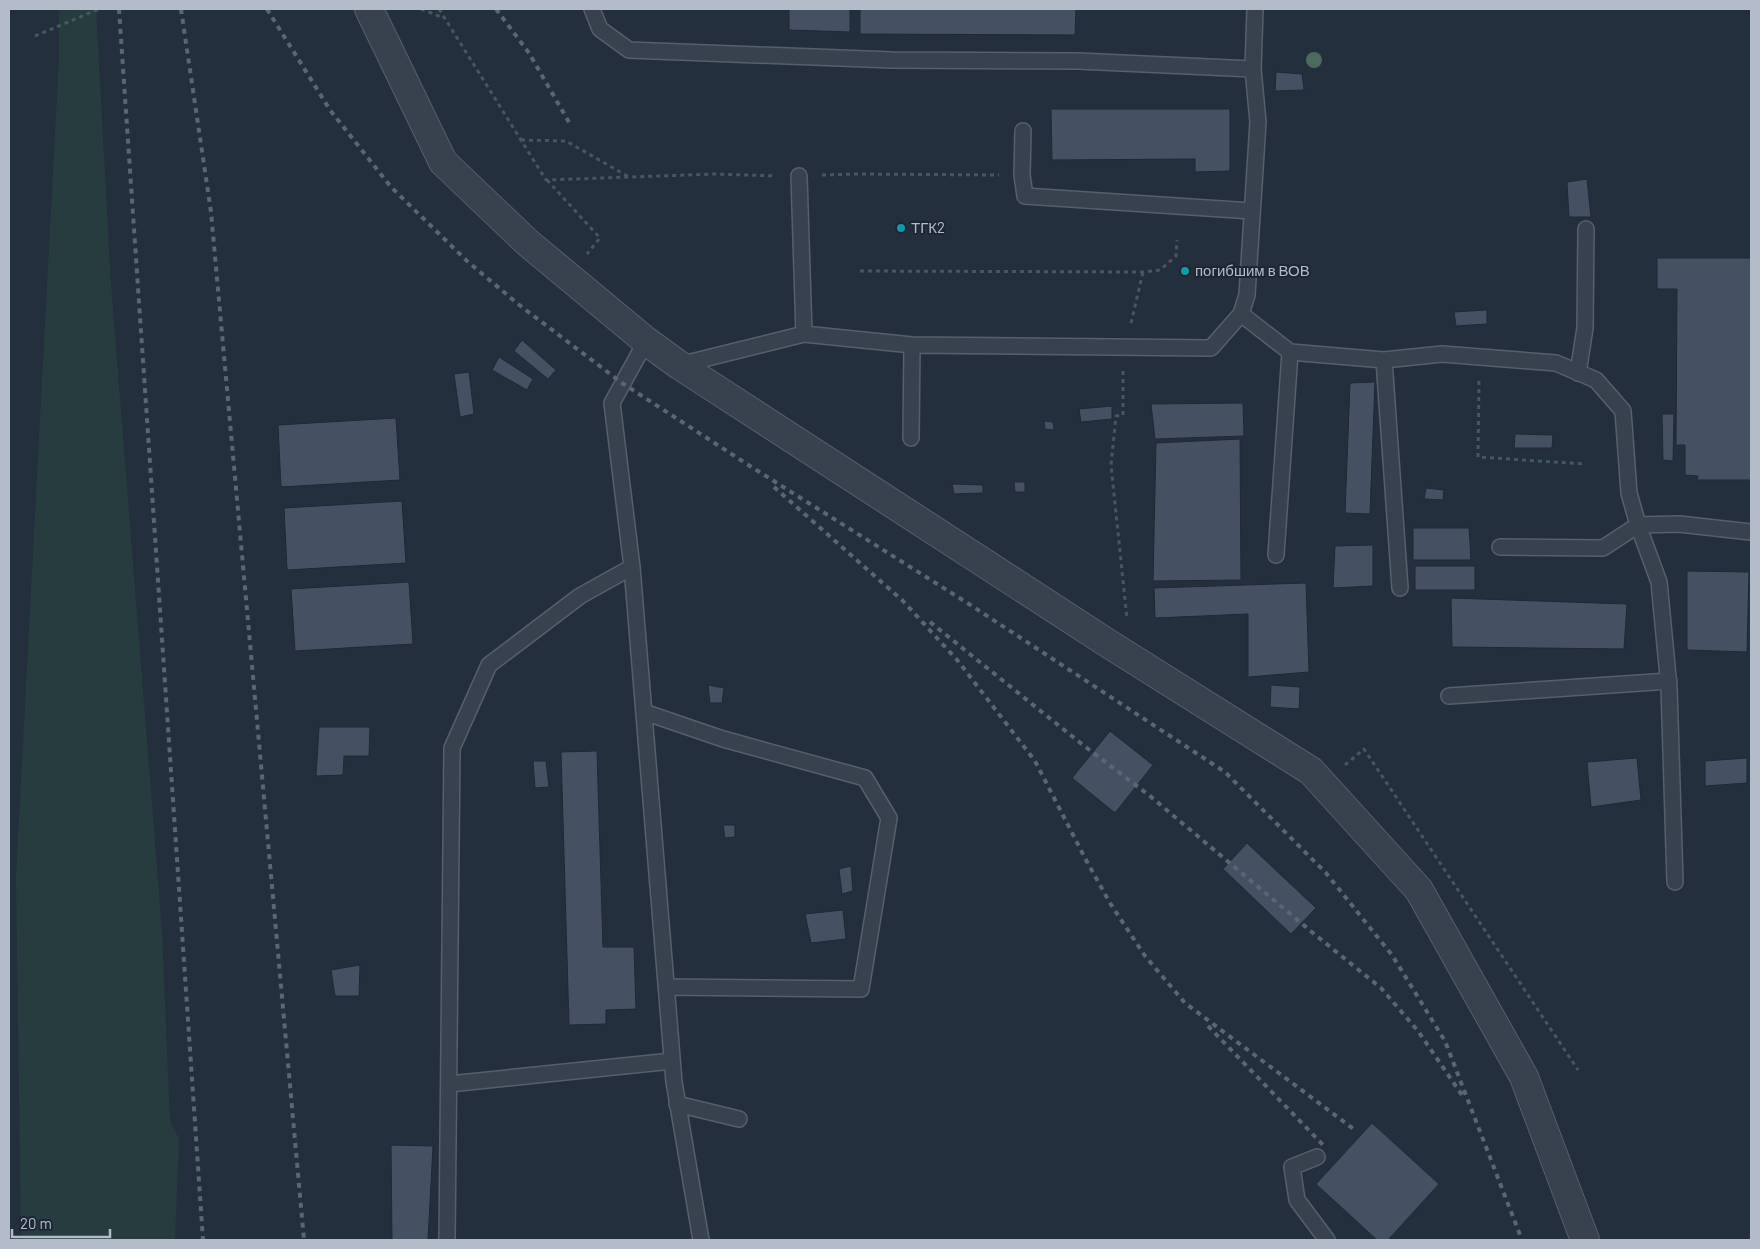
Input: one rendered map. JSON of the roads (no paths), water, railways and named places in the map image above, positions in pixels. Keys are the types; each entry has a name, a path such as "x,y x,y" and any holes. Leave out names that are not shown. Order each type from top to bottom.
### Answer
{"street":[{"path":"368,9 443,162 528,243 646,341 679,365 1133,659 1311,771 1418,890 1524,1078 1585,1240"}],"lane":[{"path":"592,9 600,29 629,50 892,60 1078,61 1253,69"},
{"path":"679,365 804,334 912,345 1211,348 1241,314 1247,294 1258,122 1253,69 1255,9"},
{"path":"1023,131 1022,175 1025,196 1252,211"},
{"path":"799,176 804,334"},
{"path":"1578,373 1584,328 1586,229"},
{"path":"1241,314 1290,352 1384,360 1442,354 1556,363 1596,380 1623,411 1629,493 1638,525 1659,582 1669,681 1676,882"},
{"path":"646,341 612,403 632,567 672,1061 677,1104 701,1240"},
{"path":"911,438 912,345"},
{"path":"1276,555 1290,352"},
{"path":"1384,360 1400,588"},
{"path":"1500,548 1603,548 1638,525 1679,524 1751,532"},
{"path":"447,1240 452,748 489,665 580,596 632,567"},
{"path":"1449,696 1669,681"},
{"path":"644,712 723,739 864,778 889,818 862,990 666,987"},
{"path":"449,1084 672,1061"},
{"path":"677,1104 739,1119"},
{"path":"1316,1157 1292,1167 1297,1200 1327,1240"}],"railway":[{"path":"119,9 203,1240"},
{"path":"181,9 211,212 304,1240"},
{"path":"267,9 330,110 391,187 467,261 518,304 622,383 969,604 1225,772 1326,873 1392,955 1445,1041 1522,1240"},
{"path":"496,9 529,53 570,124"},
{"path":"774,487 903,601 958,661 1035,761 1110,903 1145,956 1185,1003 1355,1130"},
{"path":"930,622 1083,745 1150,796 1381,988 1418,1031 1462,1095"},
{"path":"1208,1026 1326,1148"}],"place":[{"name":"ТГК2","path":"901,228"},
{"name":"погибшим в ВОВ","path":"1185,271"}]}
